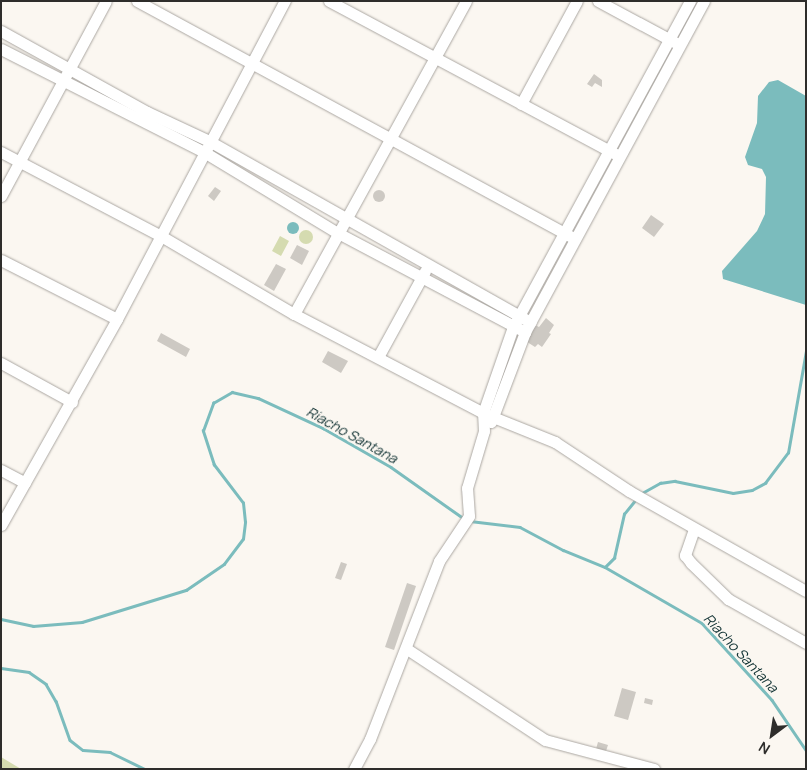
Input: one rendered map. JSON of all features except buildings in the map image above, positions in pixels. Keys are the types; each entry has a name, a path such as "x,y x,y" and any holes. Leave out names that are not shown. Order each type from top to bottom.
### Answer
{"street":[{"path":"1,196 64,83 106,1"},
{"path":"137,1 575,239"},
{"path":"1,525 72,402 117,319 206,146 285,1"},
{"path":"328,1 615,153"},
{"path":"294,314 466,1"},
{"path":"521,104 578,1"},
{"path":"598,1 675,43"},
{"path":"675,43 690,1"},
{"path":"489,415 527,327 575,239 615,153 675,43 704,1"},
{"path":"1,32 71,69 206,146 346,219 428,266 516,322"},
{"path":"1,49 64,83 206,146 338,232 422,277 527,327"},
{"path":"1,152 161,236 294,314 489,415 555,442 694,529 806,591"},
{"path":"354,769 370,739 439,562 469,516 467,488 516,322 564,233 615,153"},
{"path":"1,260 117,319"},
{"path":"378,357 428,266"},
{"path":"1,363 72,402"},
{"path":"1,470 25,483"},
{"path":"694,529 685,555 691,562 728,599 806,643"},
{"path":"406,649 545,740 654,769"}],"green space":[{"path":"306,230 311,232 313,237 311,242 306,244 301,242 299,237 301,232"},
{"path":"280,236 289,241 281,256 272,251"},
{"path":"1,757 21,769 1,769"}],"water":[{"path":"778,80 806,96 806,305 723,279 722,271 757,231 765,214 766,177 762,169 748,165 745,157 757,123 758,96 769,82"},
{"path":"291,222 295,222 299,228 295,234 291,234 287,230 287,226"}],"waterway":[{"path":"642,493 660,483 675,481 733,493 752,490 765,483 788,453 806,351"},
{"name":"Riacho Santana","path":"1,619 33,626 82,622 186,590 224,564 243,539 245,522 243,503 214,465 203,431 213,403 232,392 258,398 323,428 391,467 463,518"},
{"path":"605,567 614,558 624,514 636,499"},
{"name":"Riacho Santana","path":"470,521 520,527 563,550 605,567 702,623 772,700 806,750"},
{"path":"1,668 29,672 46,684 56,701 70,740 83,750 110,752 145,769"}]}
